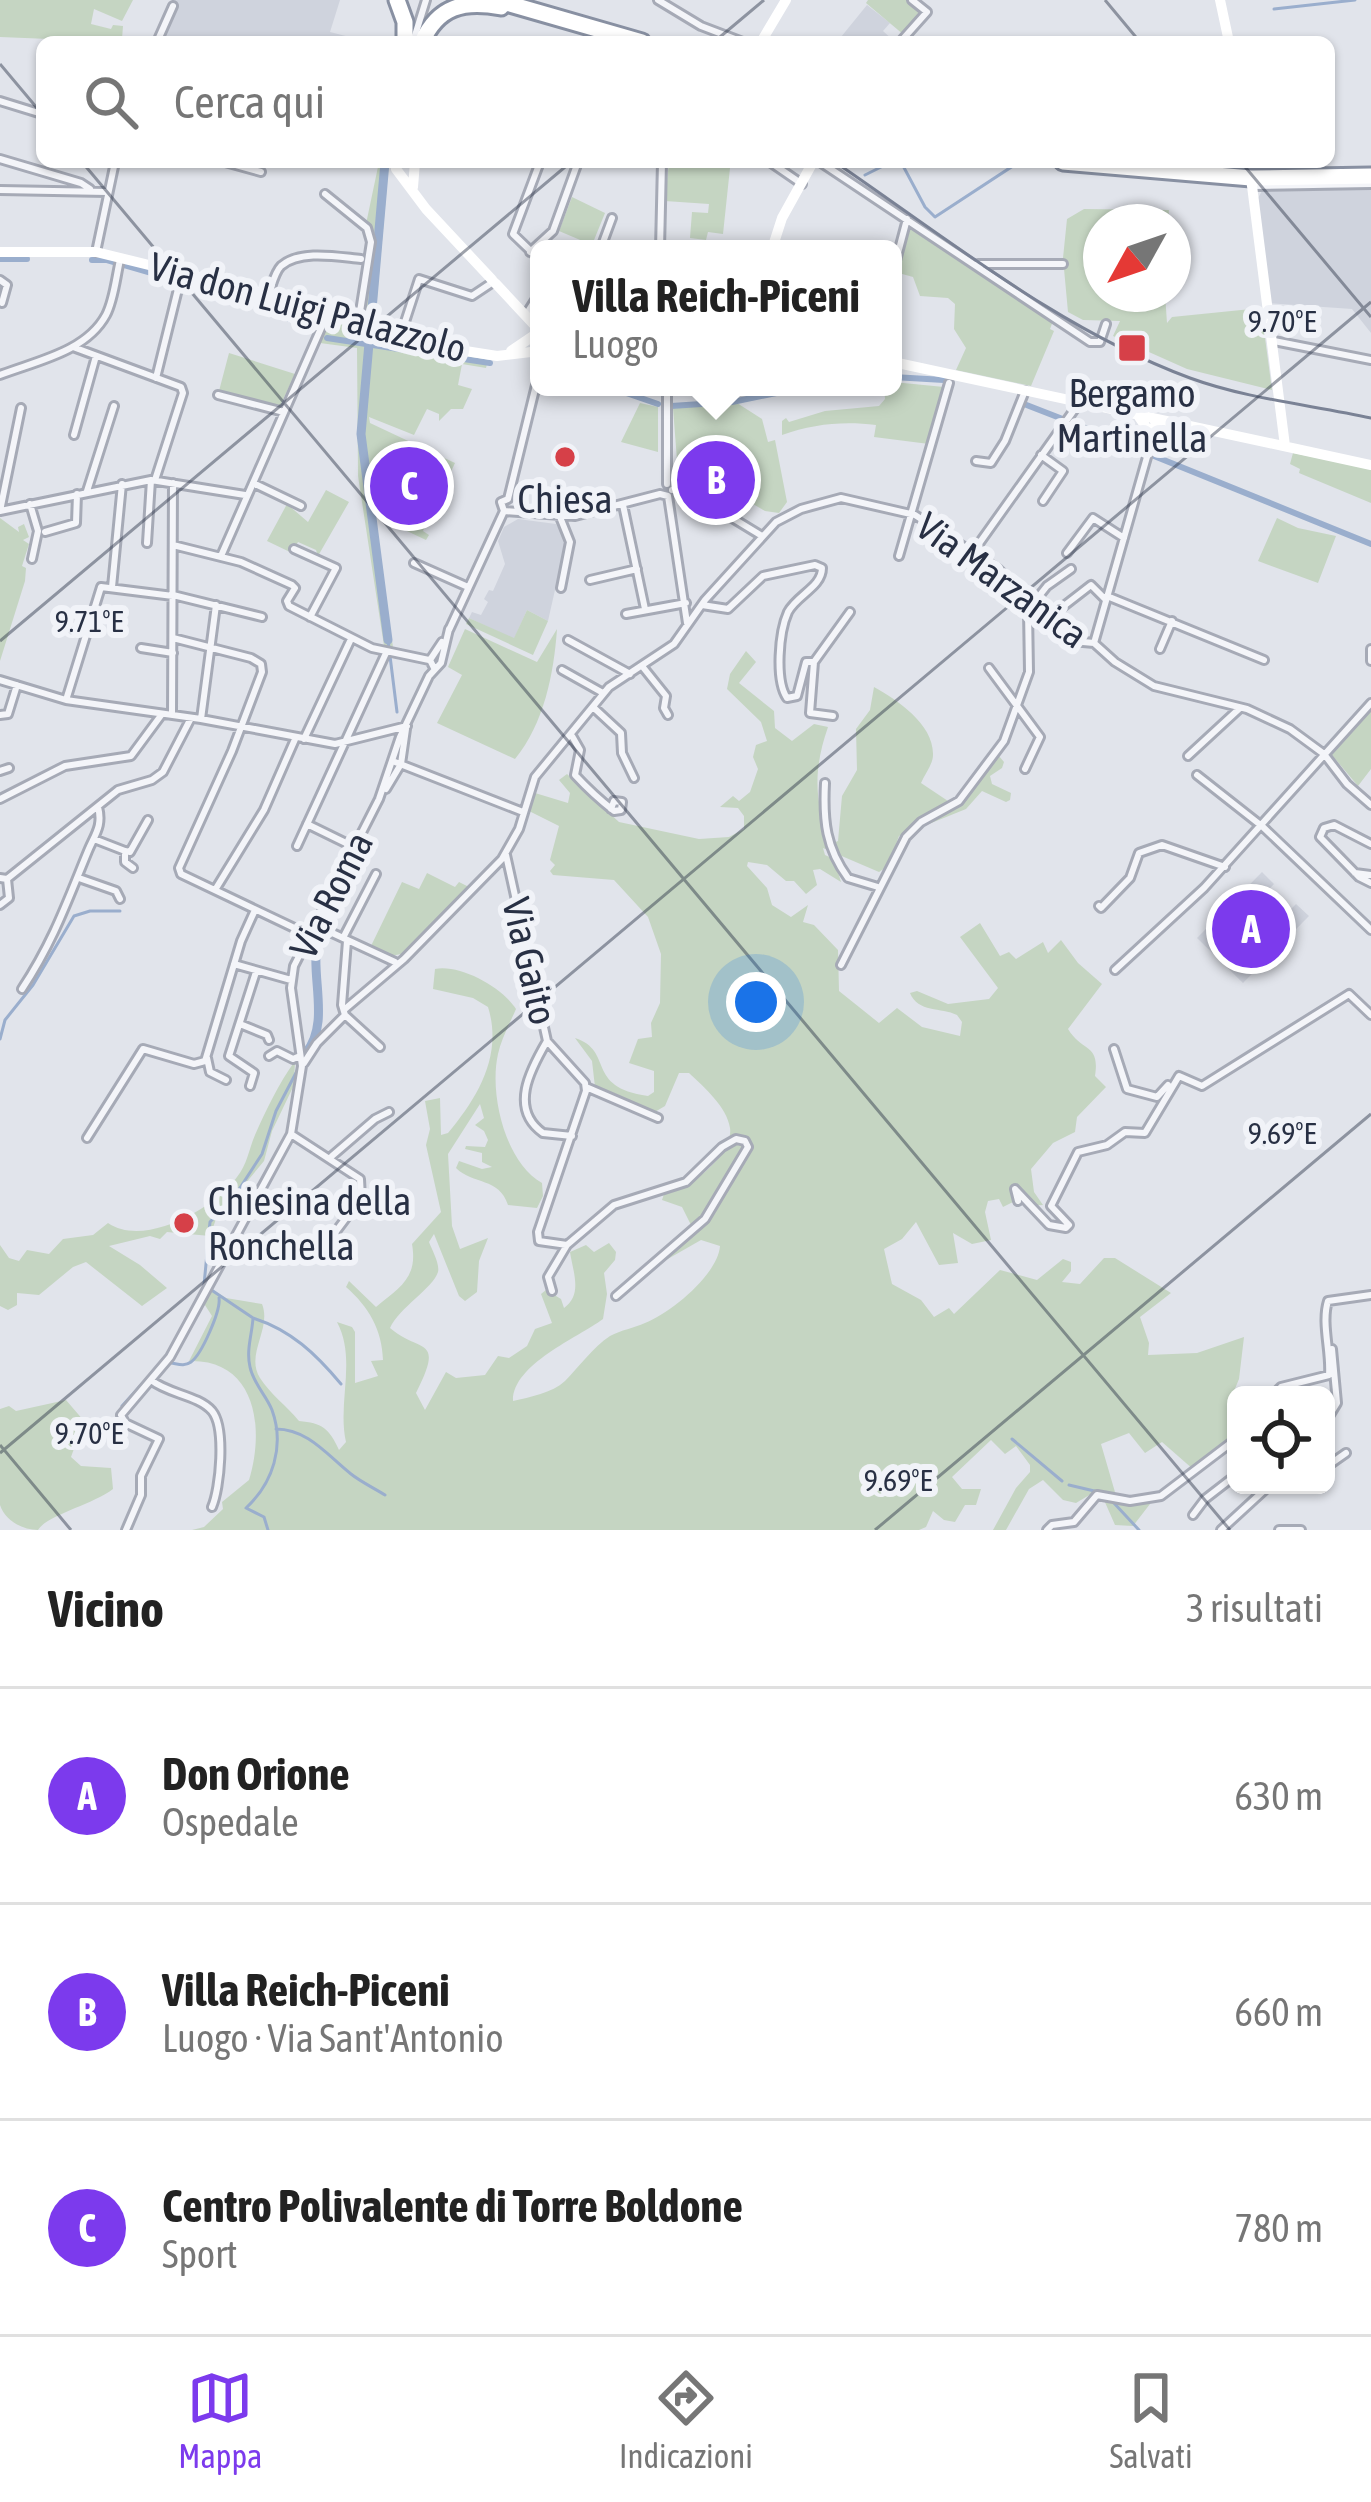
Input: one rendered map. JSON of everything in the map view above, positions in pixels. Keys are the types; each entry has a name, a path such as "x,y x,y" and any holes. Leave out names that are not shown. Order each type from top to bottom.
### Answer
{"highway":[{"path":"496,0 621,36"},
{"path":"426,36 440,13 466,1 538,12"},
{"path":"1144,168 1371,176"}],"street":[{"path":"411,36 426,0"},
{"path":"658,0 680,16 725,36"},
{"path":"764,36 787,0"},
{"path":"905,36 926,12 912,0"},
{"path":"1220,0 1228,36"},
{"path":"160,36 173,6"},
{"path":"0,101 36,112"},
{"path":"0,159 81,183 93,192"},
{"path":"96,252 113,168"},
{"path":"246,168 260,172"},
{"path":"397,168 525,316 530,330"},
{"path":"415,168 417,195"},
{"path":"530,252 513,234 538,168"},
{"path":"539,240 553,231 576,168"},
{"path":"660,240 662,168"},
{"path":"779,168 802,184"},
{"path":"775,240 782,218 814,168"},
{"path":"826,168 1090,342 1100,342 1106,324"},
{"path":"1248,174 1285,446"},
{"path":"0,190 107,193"},
{"path":"325,194 368,228 365,322"},
{"path":"604,240 612,218"},
{"path":"901,240 907,219"},
{"name":"Via don Luigi Palazzolo","path":"0,252 96,252 180,279 269,293 440,347 496,356 530,346"},
{"path":"269,293 278,268 289,262 315,255 364,260"},
{"path":"0,375 74,347 106,314 119,262"},
{"path":"974,264 1063,264"},
{"path":"156,378 180,279"},
{"path":"403,328 419,279 472,296 493,281"},
{"path":"0,280 7,285 2,303"},
{"path":"525,316 530,308"},
{"path":"220,556 329,310"},
{"path":"1271,341 1371,360"},
{"path":"74,347 181,387 153,480 147,543"},
{"path":"74,435 96,356"},
{"path":"902,364 1079,402 1151,424 1371,465"},
{"path":"899,556 950,382"},
{"path":"976,461 991,463 1000,451 1024,391"},
{"path":"218,395 284,412"},
{"name":"Via Roma","path":"126,1530 141,1495 140,1476 158,1439 121,1419 124,1410 170,1357 291,1134 301,1061 293,966 398,763 406,726 508,506 534,396"},
{"path":"667,396 667,491 688,626"},
{"path":"974,551 1079,402"},
{"path":"87,491 115,406"},
{"path":"21,408 0,511 153,480 245,495"},
{"path":"1067,419 1099,436"},
{"path":"1094,643 1151,424"},
{"path":"1041,455 1063,470 1042,501"},
{"path":"0,799 65,766 131,756 167,715 173,653 173,483"},
{"path":"253,483 301,506"},
{"path":"112,587 122,484"},
{"path":"508,506 560,517 667,491 688,491 762,536"},
{"path":"45,532 76,524 77,494"},
{"name":"Via Marzanica","path":"506,855 541,767 572,736 603,693 665,652 701,605 782,518 848,497 913,514 974,551 1072,640 1094,643 1114,662 1161,689 1240,708 1290,729 1324,754 1371,806"},
{"path":"30,504 38,531 32,559"},
{"path":"623,505 645,609"},
{"path":"560,517 570,542 561,588"},
{"path":"1067,553 1093,518 1124,538"},
{"path":"173,545 220,556 292,585 287,604 351,638 386,653 435,661"},
{"path":"294,549 335,568 310,616"},
{"path":"414,562 469,587"},
{"path":"701,605 728,609 763,576 819,566 824,571 822,578 798,599 786,618 780,683 787,698 796,696 806,662 814,662"},
{"path":"590,580 637,569"},
{"path":"842,965 906,837 921,822 959,801 1004,741 1029,672 1031,603 1071,569"},
{"path":"1060,609 1092,585 1107,598 1264,660"},
{"path":"66,700 101,587 173,596 262,617"},
{"path":"626,614 686,603"},
{"path":"201,719 216,605"},
{"path":"833,716 810,712 814,662 850,612"},
{"path":"1160,649 1172,622"},
{"path":"173,638 261,664 262,672 181,874 309,935"},
{"path":"215,890 264,810 351,638"},
{"path":"568,640 630,674"},
{"path":"141,648 173,653"},
{"path":"1371,649 1371,661"},
{"path":"297,846 386,653"},
{"path":"642,666 666,696 668,715"},
{"path":"988,668 1040,737 1025,769"},
{"path":"562,670 603,693"},
{"path":"0,680 66,700 342,743 406,726"},
{"path":"0,715 8,714 17,684"},
{"path":"1115,970 1225,867 1262,827 1265,816 1371,703"},
{"path":"592,707 621,733 621,749 634,778"},
{"path":"1188,756 1240,708"},
{"path":"0,905 9,896 3,879 118,790 163,772 190,718"},
{"path":"572,736 580,750 575,775 611,808"},
{"path":"398,763 523,812"},
{"path":"1197,775 1262,827 1371,930"},
{"path":"826,784 825,826 830,848 848,878 878,887"},
{"path":"22,988 55,937 100,827 98,807"},
{"path":"1246,815 1253,819 1265,816"},
{"path":"94,838 130,852 148,820"},
{"path":"307,824 354,848"},
{"path":"1371,844 1334,825 1321,832 1326,847 1355,873 1371,879"},
{"path":"1099,906 1130,878 1138,854 1157,846 1225,867"},
{"path":"125,851 125,862 133,868"},
{"path":"269,1056 274,1052 301,1061 506,855"},
{"name":"Via Gaito","path":"506,855 547,1041 586,1087"},
{"path":"376,874 345,939 342,1005 380,1047"},
{"path":"79,878 116,891 119,898"},
{"path":"87,1138 143,1049 194,1064 207,1055 255,910"},
{"path":"315,925 395,962"},
{"path":"234,964 291,980"},
{"path":"250,1086 254,1073 229,1056 256,972"},
{"path":"1114,1049 1126,1088 1159,1097 1173,1077 1202,1086 1348,994 1371,1015"},
{"path":"241,1024 269,1040"},
{"path":"547,1041 527,1082 526,1115 543,1133 572,1136"},
{"path":"207,1055 208,1069 226,1080"},
{"path":"1018,1201 1016,1189 1049,1225 1068,1227 1051,1206 1078,1152 1107,1145 1125,1132 1145,1133 1179,1076"},
{"path":"567,1245 543,1243 538,1237 586,1087 658,1118"},
{"path":"329,1157 388,1112"},
{"path":"291,1134 356,1174 362,1186 361,1198 334,1234"},
{"path":"552,1291 548,1277 567,1245 614,1204 686,1182 722,1148 736,1139 745,1141 746,1155 725,1180 705,1219 616,1296"},
{"path":"1335,1386 1325,1304 1371,1295"},
{"path":"1285,1386 1329,1375 1330,1345"},
{"path":"151,1381 208,1407 214,1415 220,1449 212,1508"},
{"path":"1047,1530 1074,1522 1097,1495 1130,1502 1161,1496 1227,1446"},
{"path":"1335,1461 1346,1453"},
{"path":"1193,1515 1227,1482"},
{"path":"1221,1530 1260,1494"},
{"path":"1279,1530 1301,1530"}],"shaded area":[{"path":"174,0 340,0 330,32 346,36 164,36 177,7"},
{"path":"867,5 890,23 883,31 888,36 842,36"},
{"path":"1371,187 1371,333 1352,309 1267,303 1258,198 1262,191"},
{"path":"518,519 556,524 566,541 548,621 527,610 514,639 469,618 472,612 481,615 488,602 484,599 493,591 505,564 498,541 504,527"},
{"path":"1262,872 1274,884 1261,898 1282,918 1296,904 1309,916 1243,983 1197,938"}],"green space":[{"path":"0,0 133,0 122,21 94,9 91,24 111,29 123,26 122,36 0,37"},
{"path":"868,0 907,0 922,13 904,35"},
{"path":"378,168 388,168 375,321 363,317 371,239 366,224"},
{"path":"668,168 730,168 723,234 708,232 706,240 690,238 692,212 708,213 709,204 665,201"},
{"path":"572,197 605,213 594,240 559,231"},
{"path":"1083,210 1083,312 1166,312 1167,323 1172,317 1261,308 1272,390 1187,369 1113,336 1120,321 1083,320 1068,312 1063,258 1067,219"},
{"path":"911,224 1053,321 1050,329 1054,331 1031,386 956,370 966,348 954,329 955,304 948,298 920,296 913,277 902,274 902,251"},
{"path":"335,319 419,347 488,360 486,368 462,364 458,385 472,389 463,409 451,409 439,421 439,414 427,409 414,435 369,417 370,423 455,463 423,531 429,535 426,540 373,515 393,647 384,646 358,476 357,348 320,343 328,322"},
{"path":"229,353 295,374 280,406 219,391"},
{"path":"902,383 944,387 929,444 874,437 876,425 864,424 817,426 782,435 786,418 789,422 825,411 879,406 885,399 902,396"},
{"path":"640,403 658,407 658,452 621,442"},
{"path":"737,403 762,419 768,442 775,440 787,502 779,513 765,511 677,460 673,408"},
{"path":"1293,453 1371,469 1371,503 1299,473 1290,464"},
{"path":"326,490 349,502 318,556 316,550 298,542 292,553 267,541 287,504 308,522"},
{"path":"0,518 19,532 24,524 29,537 23,540 29,544 22,566 25,581 0,661"},
{"path":"1277,518 1336,536 1318,583 1258,561"},
{"path":"527,610 548,621 533,655 466,624 469,618 514,638"},
{"path":"465,629 537,662 557,629 546,697 515,759 437,723 462,675 448,667"},
{"path":"746,651 756,662 739,683 774,711 775,728 792,741 814,724 828,727 818,786 831,844 838,841 842,796 857,770 856,729 870,710 874,687 921,723 933,758 921,783 951,803 966,798 998,755 1004,762 990,776 992,784 1011,793 1010,800 982,791 966,809 899,836 888,866 879,872 823,848 834,859 841,882 820,869 813,870 817,885 806,894 767,865 748,862 767,888 772,905 791,917 808,905 803,922 814,925 838,950 839,991 879,1023 897,1008 922,1027 960,1036 962,1022 957,1015 924,1007 910,993 917,991 948,1004 989,999 998,988 960,937 980,923 1000,956 1009,952 1016,959 1043,942 1048,953 1061,940 1102,984 1068,1029 1093,1053 1095,1076 1106,1087 1077,1117 1075,1132 1053,1143 1031,1169 1034,1192 1043,1205 1015,1201 1003,1207 999,1199 988,1201 985,1212 991,1240 972,1244 953,1233 958,1263 939,1265 916,1222 902,1239 884,1249 892,1284 921,1300 934,1317 949,1308 954,1314 1000,1270 1037,1280 1063,1259 1071,1262 1071,1271 1062,1282 1080,1284 1104,1258 1115,1258 1171,1293 1140,1317 1148,1355 1197,1353 1244,1337 1239,1379 1236,1386 1227,1386 1227,1442 1194,1470 1162,1442 1145,1453 1129,1433 1101,1444 1117,1499 1150,1504 1133,1526 1115,1525 1104,1500 1091,1494 1076,1503 1063,1500 1043,1480 1029,1489 1006,1530 993,1530 1030,1465 1016,1446 1005,1454 991,1440 952,1477 962,1489 981,1489 976,1505 965,1505 955,1522 933,1511 926,1527 919,1530 192,1530 204,1527 223,1509 222,1502 249,1480 256,1439 255,1419 242,1384 211,1363 189,1361 212,1316 203,1302 211,1289 226,1298 262,1304 264,1323 255,1360 260,1378 299,1421 328,1432 339,1450 346,1442 346,1351 337,1322 355,1332 355,1383 378,1376 371,1361 383,1360 377,1329 346,1287 349,1281 376,1307 410,1274 412,1244 441,1212 426,1145 430,1129 425,1101 440,1098 441,1135 448,1133 478,1090 490,1058 488,1007 473,998 433,989 435,969 480,979 516,1009 498,1054 498,1107 509,1144 542,1183 543,1196 537,1208 508,1205 492,1185 456,1168 459,1161 482,1169 492,1167 482,1162 482,1153 465,1149 485,1147 488,1140 475,1125 484,1118 480,1104 448,1154 452,1226 460,1249 488,1238 479,1261 477,1292 465,1301 459,1296 434,1234 429,1242 438,1272 390,1328 428,1354 416,1393 425,1410 446,1372 456,1378 485,1375 498,1356 509,1358 527,1346 535,1329 552,1323 541,1294 546,1290 561,1299 564,1308 570,1303 575,1283 570,1252 586,1245 594,1252 609,1243 616,1252 604,1273 603,1319 534,1364 516,1388 513,1401 560,1385 604,1341 667,1311 711,1268 720,1246 701,1240 666,1260 694,1231 682,1207 662,1200 664,1194 684,1187 717,1160 729,1139 724,1113 689,1073 679,1073 665,1106 648,1116 595,1087 592,1061 575,1038 594,1051 615,1085 648,1096 654,1092 654,1071 629,1063 638,1039 652,1037 651,1023 660,1003 661,954 648,917 614,880 553,875 550,871 555,865 550,860 559,826 527,810 535,793 568,803 570,793 559,780 567,774 619,822 699,839 729,837 744,829 738,808 720,807 733,796 739,801 750,792 758,769 753,757 756,745 767,741 761,722 727,689 730,674"},
{"path":"1371,710 1371,769 1358,786 1331,754"},
{"path":"427,873 455,887 459,882 469,887 401,954 391,956 371,946 402,882 419,889"},
{"path":"295,1061 294,1085 264,1161 216,1219 210,1236 167,1232 160,1239 150,1236 109,1246 167,1288 142,1306 86,1262 39,1295 17,1293 17,1305 8,1310 0,1306 0,1245 9,1258 19,1261 27,1250 49,1254 63,1239 93,1235 108,1223 123,1230 159,1228 212,1201 246,1162 268,1106"},
{"path":"66,1400 84,1421 71,1457 81,1466 111,1468 113,1489 38,1530 26,1528 10,1520 0,1505 0,1409 9,1406 16,1411"}],"waterway":[{"path":"1274,9 1355,0"},
{"path":"384,168 361,434 388,640"},
{"path":"865,175 879,168"},
{"path":"904,168 935,217 1010,168"},
{"path":"0,259 27,259"},
{"path":"92,260 107,260 265,306 309,329"},
{"path":"327,338 490,363"},
{"path":"902,378 944,380"},
{"path":"635,396 658,404"},
{"path":"671,406 762,396"},
{"path":"1024,404 1114,439"},
{"path":"1154,456 1371,544"},
{"path":"388,640 397,712"},
{"path":"0,1039 5,1020 33,985 74,916 120,911"},
{"path":"306,1053 317,1031 316,953"},
{"path":"268,1530 264,1517 246,1508 270,1475 277,1450 272,1410 250,1367 253,1318 204,1285 210,1222 236,1194 262,1154 276,1111 298,1069"},
{"path":"171,1363 186,1364 195,1357 214,1321 219,1298"},
{"path":"253,1318 302,1344 341,1384"},
{"path":"122,1406 161,1363"},
{"path":"276,1429 308,1438 385,1495"},
{"path":"1012,1439 1062,1481"},
{"path":"1069,1485 1107,1494"},
{"path":"1113,1502 1139,1530"}],"tram line":[{"path":"844,168 1006,281 1142,358 1234,391 1371,418"}],"place":[{"name":"Bergamo Martinella","path":"1132,348"},
{"name":"Chiesa","path":"565,457"},
{"name":"Villa Reich-Piceni","path":"716,480"},
{"name":"Centro Polivalente di Torre Boldone","path":"409,486"},
{"name":"Don Orione","path":"1251,929"},
{"name":"Chiesina della Ronchella","path":"184,1223"}]}
